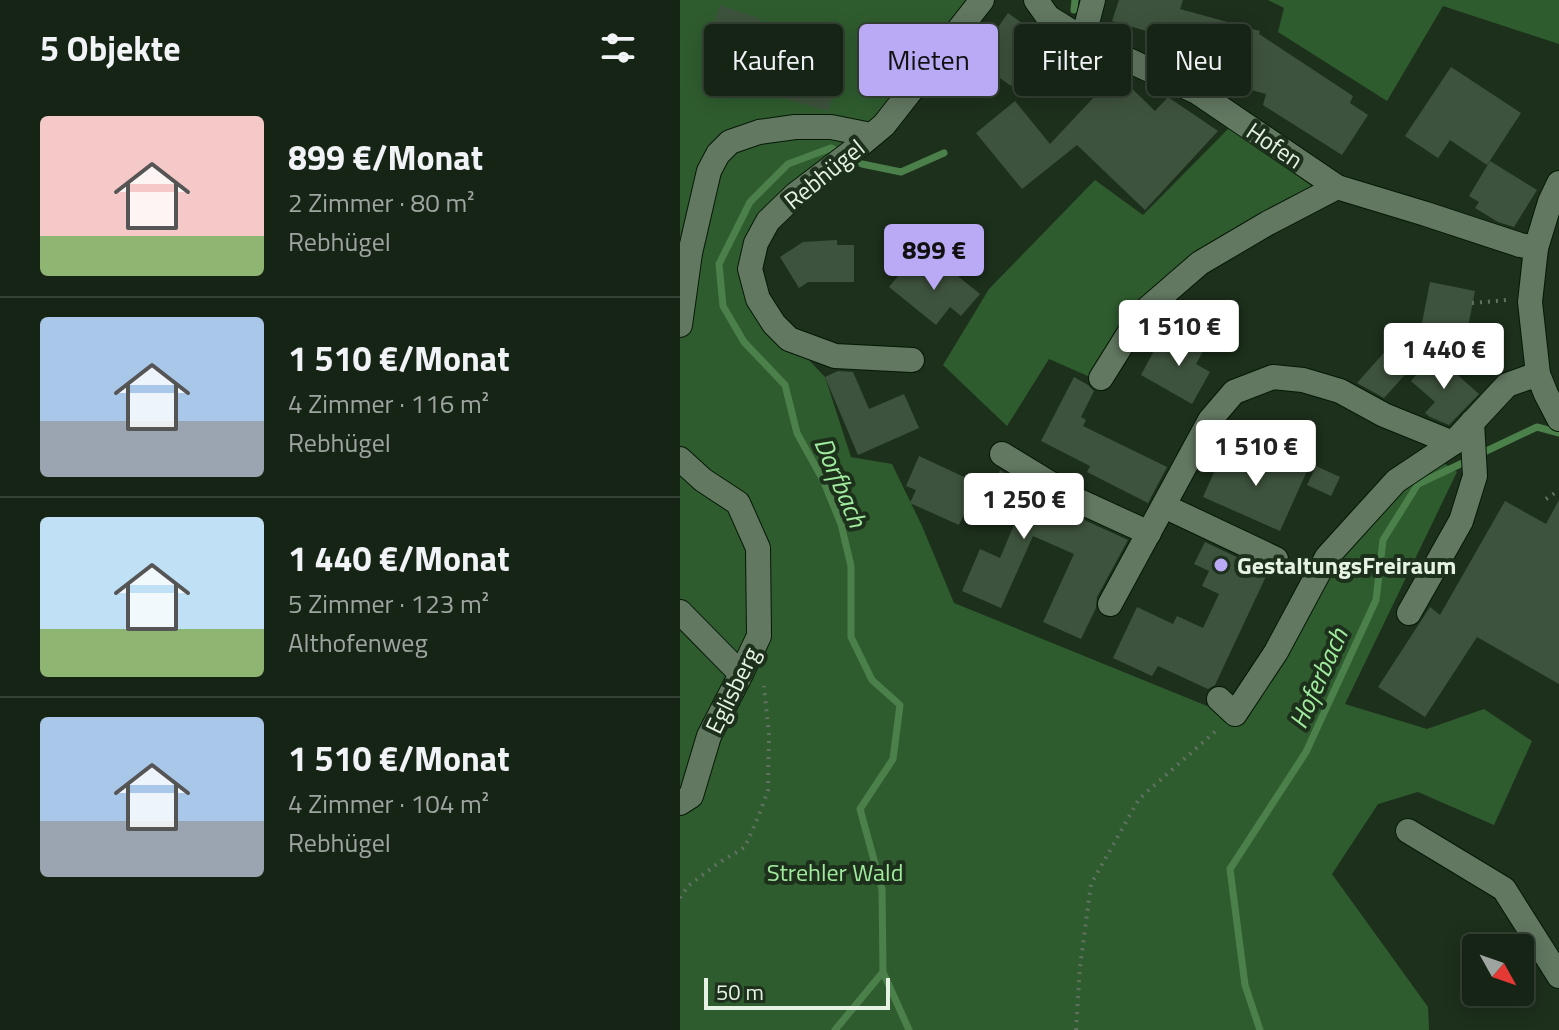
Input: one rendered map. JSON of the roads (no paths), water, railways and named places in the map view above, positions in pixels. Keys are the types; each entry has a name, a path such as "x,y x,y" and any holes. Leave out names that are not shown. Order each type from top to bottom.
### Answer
{"street":[{"name":"Rebhügel","path":"912,360 835,356 789,339 774,324 758,299 750,269 756,243 768,221 796,194 884,125 982,0"},
{"name":"Hofen","path":"1036,0 1048,17 1059,24"},
{"path":"1087,24 1093,0"},
{"name":"Hofen","path":"1131,61 1197,92 1337,187 1536,248"},
{"path":"680,325 690,253 709,171 718,154 730,142 759,132 795,127 831,127 854,150"},
{"path":"1559,183 1536,248 1530,302 1538,374 1559,419"},
{"path":"1101,378 1141,314 1200,263 1337,187"},
{"path":"1227,706 1276,652 1327,557 1396,481 1466,436 1507,385 1538,374"},
{"path":"1110,604 1210,420 1234,392 1273,377 1303,380 1340,391 1384,415 1466,436"},
{"path":"1409,613 1461,521 1475,476 1466,436"},
{"path":"1002,454 1079,501 1149,533"},
{"name":"Eglisberg","path":"680,459 703,480 738,503 758,548 759,636 752,676 709,736 691,796 680,803"},
{"path":"1164,506 1276,559"},
{"path":"680,612 752,676"},
{"path":"1408,831 1504,889 1559,976"}],"waterway":[{"name":"Dorfbach","path":"1074,10 1075,0"},
{"name":"Dorfbach","path":"835,1030 883,972 882,889 860,809 893,759 900,705 872,680 851,637 851,566 841,524 823,480 797,433 785,385 744,342 723,306 719,264 750,202 788,164 831,148 841,153"},
{"name":"Dorfbach","path":"852,158 862,164 901,172 944,153"},
{"name":"Hoferbach","path":"1480,454 1537,427 1559,433"},
{"name":"Hoferbach","path":"1260,1030 1245,985 1230,869 1306,752 1376,600 1383,540 1418,484 1469,460"},
{"path":"883,972 909,1030"}],"place":[{"name":"GestaltungsFreiraum","path":"1221,565"}],"park label":[{"name":"Strehler Wald","path":"835,872"}]}
